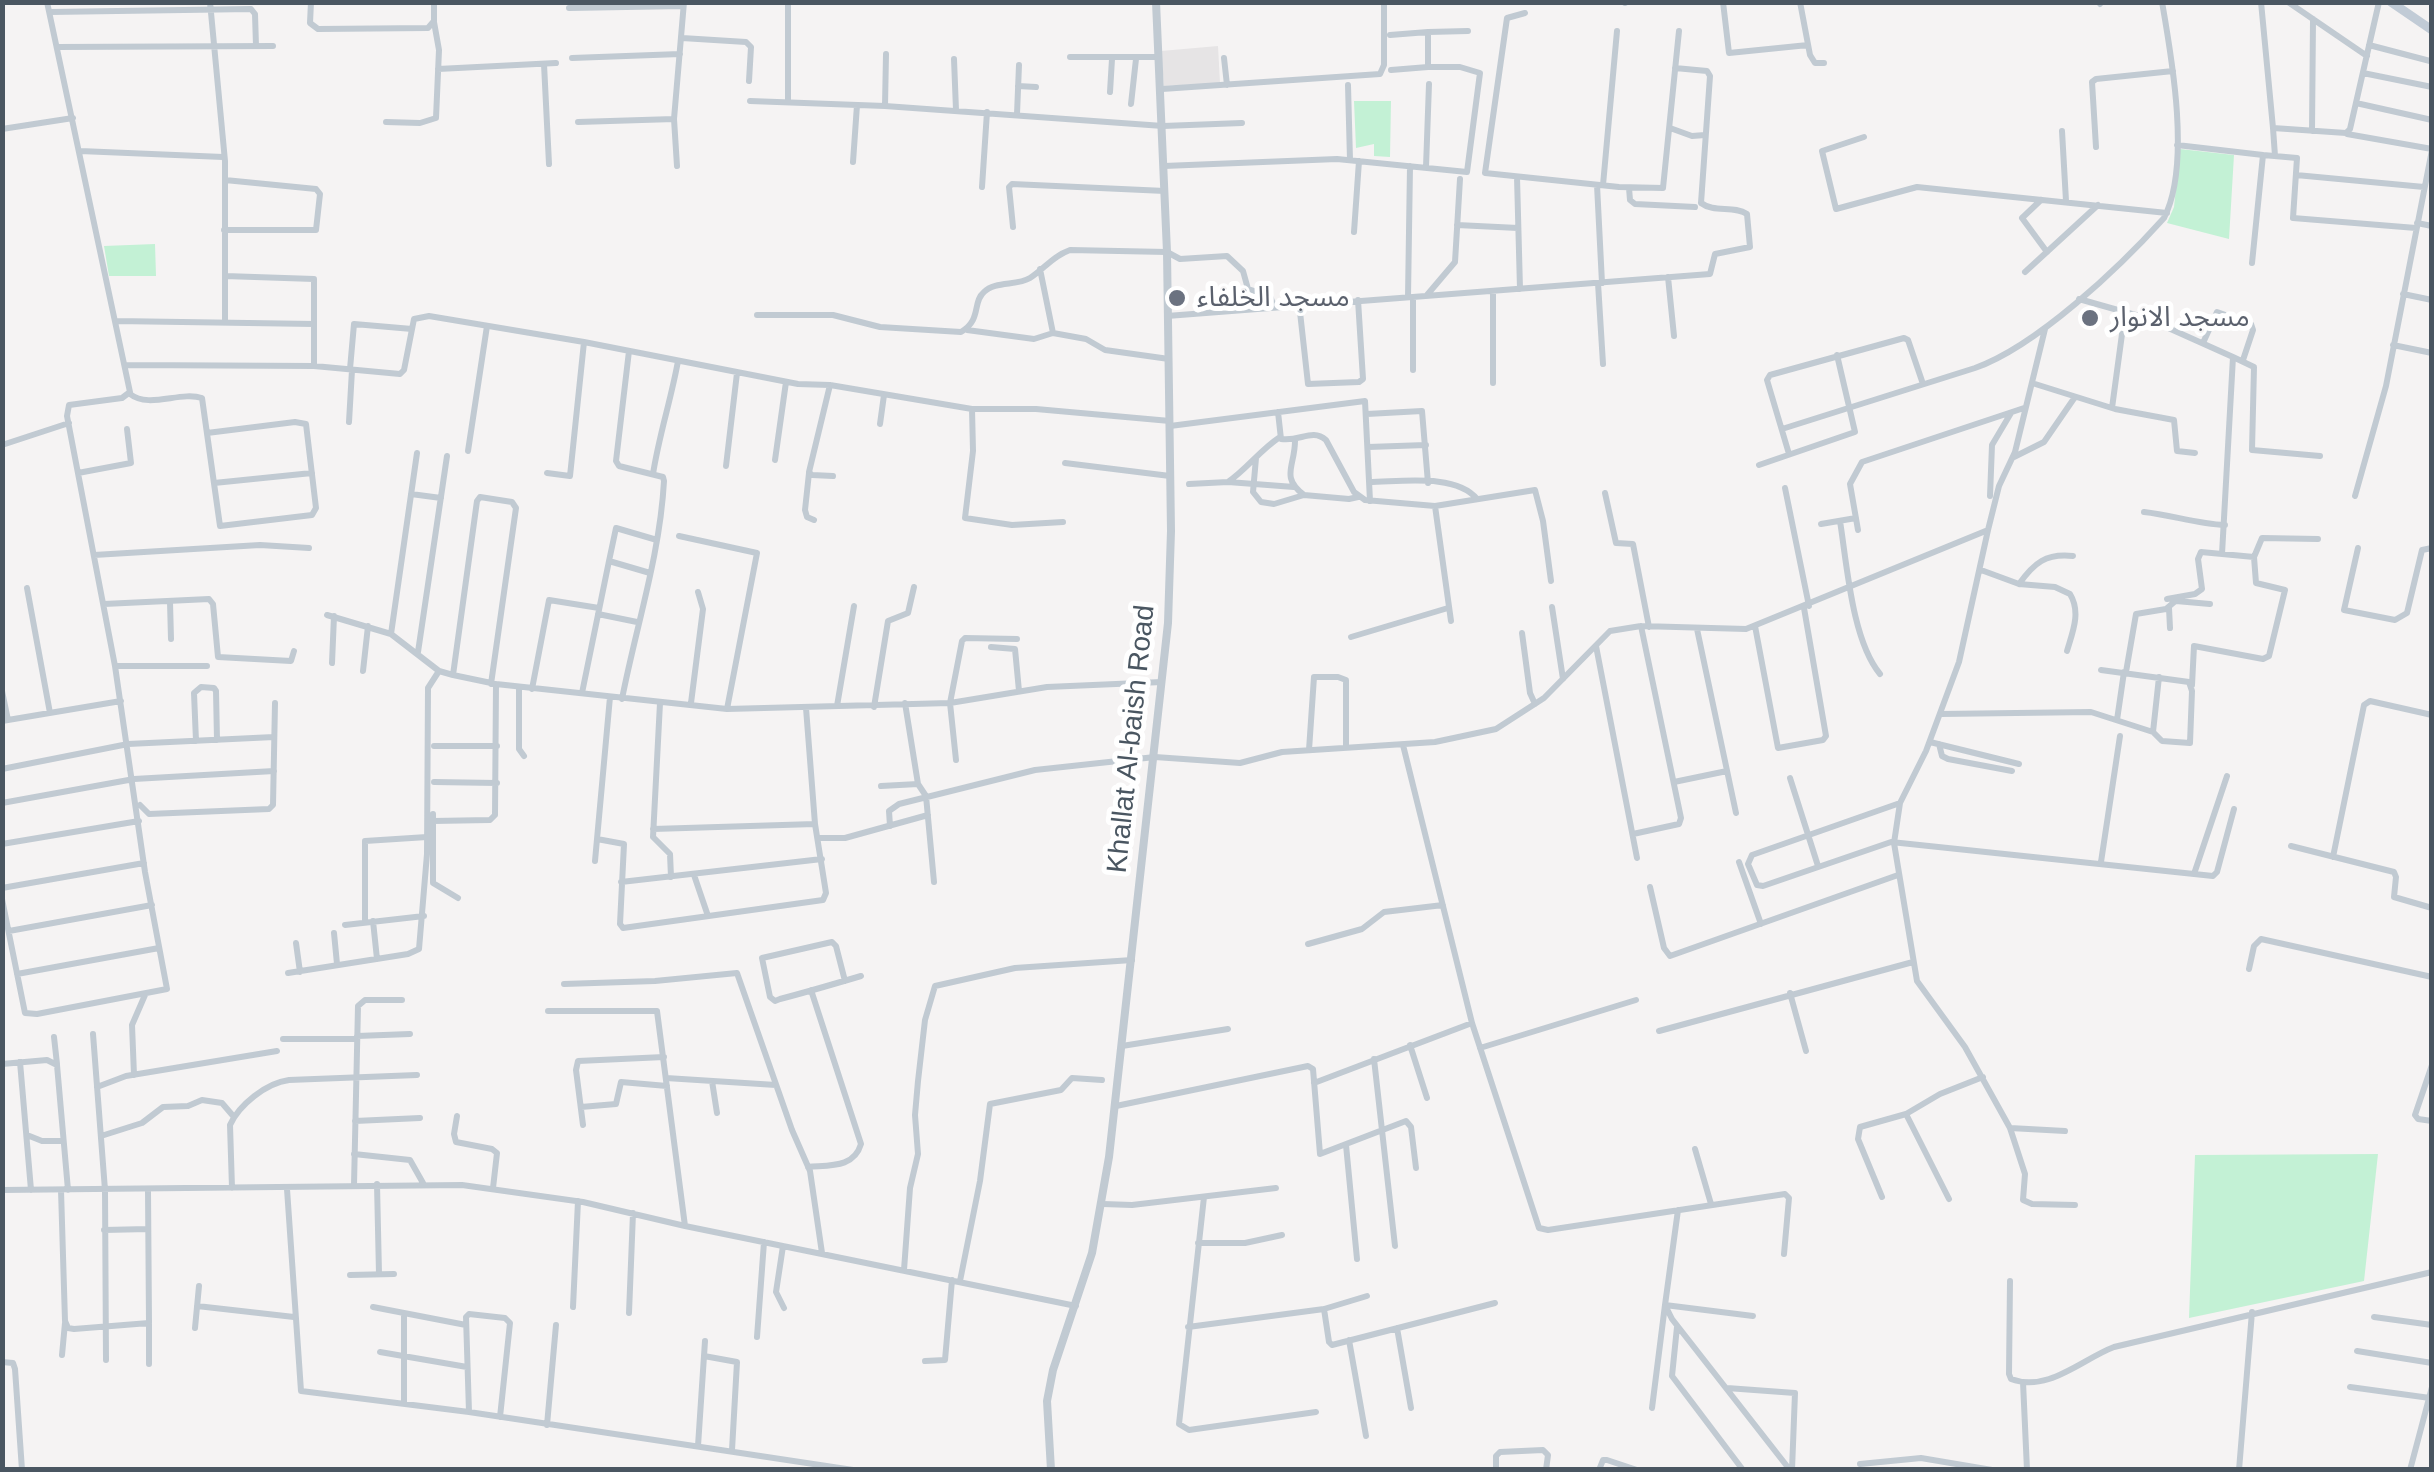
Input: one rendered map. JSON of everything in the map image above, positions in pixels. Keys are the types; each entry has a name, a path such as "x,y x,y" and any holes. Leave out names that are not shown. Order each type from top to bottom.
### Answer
{"main road":[{"path":"2391,2 2432,30"}],"street":[{"path":"47,2 130,394"},
{"path":"311,2 310,23 318,29 428,28 434,21"},
{"path":"386,122 436,118 434,2"},
{"path":"788,2 788,102"},
{"name":"Khallat Al-baish Road","path":"1051,1470 1047,1401 1053,1370 1076,1306 1103,1204 1168,623 1166,191 1156,2"},
{"path":"1162,89 1380,74 1384,65 1384,2"},
{"path":"1722,2 1729,53 1808,46"},
{"path":"1800,2 1812,60 1824,63"},
{"path":"1782,429 1993,361 2045,329 2167,213 2177,145 2173,71 2162,2"},
{"path":"2261,2 2275,156"},
{"path":"2288,2 2367,56"},
{"path":"2346,134 2380,2"},
{"path":"570,8 683,4 674,119 677,166"},
{"path":"50,12 210,6 254,10 256,46"},
{"path":"210,6 225,180 225,322"},
{"path":"1484,174 1507,18 1525,13"},
{"path":"2312,131 2313,19"},
{"path":"1390,35 1468,31"},
{"path":"1603,364 1600,185 1617,31"},
{"path":"1164,166 1355,161 1630,188 1664,186 1679,31"},
{"path":"1428,32 1428,67"},
{"path":"682,38 746,42 750,47 749,81"},
{"path":"2369,45 2430,61"},
{"path":"57,47 274,46"},
{"path":"572,58 680,54"},
{"path":"885,106 886,54"},
{"path":"1070,57 1158,57"},
{"path":"1224,58 1227,85"},
{"path":"954,59 956,110"},
{"path":"1110,92 1112,60"},
{"path":"1131,104 1136,60"},
{"path":"438,69 556,63"},
{"path":"544,64 549,164"},
{"path":"1017,114 1018,65"},
{"path":"1391,70 1460,67 1480,73 1467,172"},
{"path":"1167,316 1710,274 1713,255 1750,247 1745,211 1701,204 1709,73 1675,68"},
{"path":"2096,147 2091,86 2096,78 2173,71"},
{"path":"2363,73 2432,87"},
{"path":"1426,167 1429,84"},
{"path":"1348,85 1355,161 1354,232"},
{"path":"1018,86 1036,87"},
{"path":"750,101 956,110 1163,126 1242,123"},
{"path":"2356,103 2432,120"},
{"path":"852,162 857,105"},
{"path":"982,187 987,112"},
{"path":"2,129 73,118"},
{"path":"578,122 674,119"},
{"path":"1670,128 1692,136 1706,135"},
{"path":"2273,128 2346,134 2432,150 2384,398 2355,496"},
{"path":"2062,131 2066,201"},
{"path":"1864,136 1822,150 1836,209 1916,187 2167,213"},
{"path":"2177,145 2297,158 2293,218 2432,226"},
{"path":"80,151 223,157"},
{"path":"2252,263 2263,156"},
{"path":"1410,166 1414,370"},
{"path":"2296,175 2424,187"},
{"path":"1517,177 1520,289"},
{"path":"224,230 316,230 320,194 316,188 225,180"},
{"path":"1427,295 1455,262 1460,180"},
{"path":"1012,228 1012,184 1166,191"},
{"path":"1630,188 1630,200 1635,204 1695,207"},
{"path":"2042,199 2022,218 2047,252"},
{"path":"2025,272 2099,205"},
{"path":"1457,225 1518,228"},
{"path":"967,330 986,290 1026,280 1070,250 1167,252 1180,259 1227,256 1244,271 1248,289 1270,296 1274,306"},
{"path":"1040,268 1053,333"},
{"path":"225,276 311,277 315,282 314,366"},
{"path":"1668,277 1674,336"},
{"path":"1493,293 1493,383"},
{"path":"2403,294 2432,300"},
{"path":"2078,299 2125,312 2251,364 2252,450 2320,456"},
{"path":"1300,304 1308,384 1359,382 1363,379 1358,300"},
{"path":"2112,408 2125,312"},
{"path":"2203,342 2217,312 2251,324 2253,330 2243,360"},
{"path":"757,315 832,315 880,327 967,330 1034,339 1053,333 1086,339 1105,350 1169,359"},
{"path":"125,365 314,366 402,374 415,318 424,316 584,342 786,382 830,385 972,409 1036,409 1202,424 1362,400 1367,414 1370,501"},
{"path":"116,321 314,324"},
{"path":"348,422 354,324 412,329"},
{"path":"468,451 487,326"},
{"path":"2045,329 2013,458 1999,486 1960,662 1930,742 1900,802 1894,844 1920,986 1959,1036 2010,1128 2025,1174 2024,1201 2075,1204"},
{"path":"1789,454 1768,377 1837,354 1906,338 1924,384"},
{"path":"547,474 570,476 584,342"},
{"path":"2393,344 2432,353"},
{"path":"622,699 650,573 664,481 663,477 619,466 616,461 629,351"},
{"path":"1758,464 1853,434 1837,354"},
{"path":"2222,554 2233,357"},
{"path":"653,474 678,361"},
{"path":"726,466 737,373"},
{"path":"776,460 786,382"},
{"path":"2032,384 2112,408 2174,420 2177,451 2195,453"},
{"path":"814,520 804,510 830,385"},
{"path":"2,900 22,1002 28,1014 167,990 116,666 69,424 69,405 130,394 144,400 200,396 204,401 218,524 222,528 312,516 316,508 307,426 303,422 208,433"},
{"path":"880,424 884,395"},
{"path":"2013,458 2044,442 2075,397"},
{"path":"1858,530 1850,484 1862,462 2026,408"},
{"path":"972,409 973,451 965,518 1012,525 1063,522"},
{"path":"1367,414 1422,411 1428,483"},
{"path":"1278,412 1280,437"},
{"path":"1990,496 1992,445 2012,412"},
{"path":"2,445 69,424"},
{"path":"78,473 131,463 127,429"},
{"path":"1228,482 1280,437 1294,441 1314,434 1326,440 1358,497"},
{"path":"1294,441 1290,476 1294,487 1304,495"},
{"path":"1368,447 1426,446"},
{"path":"390,634 418,453"},
{"path":"418,653 447,456"},
{"path":"1256,458 1254,496 1274,504 1304,495 1435,506 1535,490 1550,581"},
{"path":"1064,463 1170,476"},
{"path":"214,483 312,472"},
{"path":"810,472 833,476"},
{"path":"1189,484 1228,482 1294,487"},
{"path":"1370,482 1456,485 1477,499"},
{"path":"1755,626 1778,748 1822,740 1826,736 1784,488"},
{"path":"1605,493 1616,543 1633,544 1681,821 1634,834"},
{"path":"411,494 441,498"},
{"path":"454,676 477,501 480,497 514,503 493,684 497,746 494,818 433,818 433,883 458,898"},
{"path":"1435,506 1450,621"},
{"path":"2144,512 2225,525"},
{"path":"1821,524 1856,518"},
{"path":"1840,521 1866,649 1880,674"},
{"path":"582,693 616,528 656,540"},
{"path":"890,826 889,811 894,807 1036,770 1154,758 1227,764 1346,746 1403,745 1496,729 1563,680 1610,631 1645,626 1732,631 1755,626 1988,530"},
{"path":"679,536 757,553 727,709"},
{"path":"1941,714 2073,710 2118,720 2153,732 2162,740 2190,743 2194,646 2265,659 2269,656 2285,590 2256,582 2254,557 2264,537 2318,539"},
{"path":"94,555 260,545 309,548"},
{"path":"2358,548 2344,610 2395,620 2407,613 2422,550 2432,548"},
{"path":"2118,720 2136,614 2202,589 2199,553 2254,557"},
{"path":"2019,584 2037,562 2054,555 2073,556"},
{"path":"609,561 650,573"},
{"path":"1980,570 2019,584 2055,587 2070,594 2076,620 2067,651"},
{"path":"874,708 888,621 908,613 914,586"},
{"path":"26,588 50,713"},
{"path":"690,703 703,608 698,592"},
{"path":"104,604 212,600 216,647 221,658 291,661 294,651"},
{"path":"532,688 549,600 637,622"},
{"path":"2173,601 2210,604"},
{"path":"2170,628 2173,601"},
{"path":"170,602 171,639"},
{"path":"837,706 854,606"},
{"path":"1552,607 1563,680"},
{"path":"1350,637 1448,608"},
{"path":"332,663 330,616 390,634 438,671 454,676 493,684 727,709 874,708 950,703 1082,684 1162,682"},
{"path":"364,671 368,626"},
{"path":"1698,628 1736,813"},
{"path":"1522,632 1527,678 1535,704"},
{"path":"956,760 950,703 964,638 1017,640"},
{"path":"1596,644 1637,858"},
{"path":"991,647 1015,649 1018,691"},
{"path":"116,666 207,666"},
{"path":"2102,670 2189,682 2192,691"},
{"path":"288,973 417,952 424,916 428,688 438,671"},
{"path":"1310,750 1314,676 1346,680 1346,746"},
{"path":"2153,732 2158,677"},
{"path":"196,741 194,693 201,687 216,691 218,740"},
{"path":"520,687 520,749 524,756"},
{"path":"2,691 6,721 121,701"},
{"path":"596,861 610,697"},
{"path":"2333,858 2364,705 2370,701 2432,715"},
{"path":"137,800 149,814 269,809 273,805 275,703"},
{"path":"660,703 653,829 654,840 670,854 671,877"},
{"path":"905,703 918,784 926,796 934,882"},
{"path":"597,839 624,844 620,924 623,928 823,900 826,893 815,824 806,708"},
{"path":"2102,862 2120,736"},
{"path":"2,769 128,744 274,737"},
{"path":"1930,742 2016,768"},
{"path":"1403,745 1472,1022 1539,1228 1548,1230 1787,1195 1784,1254"},
{"path":"434,746 497,746"},
{"path":"2,802 134,779 274,771"},
{"path":"1674,782 1727,771"},
{"path":"2194,874 2226,776"},
{"path":"1790,778 1818,866"},
{"path":"434,782 496,783"},
{"path":"880,786 918,784"},
{"path":"1900,802 1752,855 1748,864 1757,884 1761,887 1894,844 2216,874 2234,809"},
{"path":"819,838 845,838 928,814"},
{"path":"2,844 139,821"},
{"path":"653,829 815,824"},
{"path":"377,958 369,922 365,841 427,837"},
{"path":"2290,846 2394,872 2394,897 2432,908"},
{"path":"621,882 822,858"},
{"path":"1739,862 1761,924"},
{"path":"2,888 144,863"},
{"path":"694,875 708,916"},
{"path":"1650,888 1664,948 1670,956 1898,875"},
{"path":"9,931 152,905"},
{"path":"1308,944 1362,930 1384,912 1443,905"},
{"path":"345,924 424,916"},
{"path":"334,933 337,964"},
{"path":"2249,969 2254,946 2261,938 2432,977"},
{"path":"845,981 832,942 762,958 772,1000 845,981 861,976"},
{"path":"296,943 300,972"},
{"path":"17,974 159,948"},
{"path":"904,1270 910,1188 918,1154 917,1098 933,988 1015,968 1132,960"},
{"path":"1658,1030 1913,962"},
{"path":"564,984 655,981 736,972 808,1167 822,1254"},
{"path":"808,1167 848,1162 861,1144 811,990"},
{"path":"134,1075 132,1025 145,994"},
{"path":"1790,994 1806,1051"},
{"path":"354,1185 360,1002 402,1000"},
{"path":"1480,1048 1636,1000"},
{"path":"548,1011 654,1010 658,1014 685,1226"},
{"path":"1314,1082 1472,1022"},
{"path":"1122,1046 1228,1029"},
{"path":"93,1034 104,1190 106,1360"},
{"path":"283,1039 410,1034"},
{"path":"54,1037 63,1141 62,1355"},
{"path":"1410,1045 1428,1098"},
{"path":"98,1087 134,1075 277,1051"},
{"path":"584,1125 578,1061 664,1056"},
{"path":"1374,1059 1395,1246"},
{"path":"2,1064 47,1060 57,1065"},
{"path":"20,1062 31,1190"},
{"path":"2432,1065 2415,1115 2432,1121"},
{"path":"1116,1106 1308,1066 1314,1082 1319,1152 1324,1154 1408,1121 1416,1168"},
{"path":"232,1188 229,1133 234,1116 276,1082 417,1075"},
{"path":"1882,1197 1858,1139 1863,1124 1906,1114 1940,1094 1983,1077"},
{"path":"926,1360 945,1360 956,1281 980,1181 990,1104 1062,1090 1070,1078 1102,1080"},
{"path":"712,1081 717,1113"},
{"path":"581,1107 616,1104 621,1082 776,1085"},
{"path":"100,1136 142,1123 162,1108 188,1106 202,1100 222,1103 234,1116"},
{"path":"1906,1114 1949,1200"},
{"path":"457,1116 456,1142 497,1153 493,1188"},
{"path":"354,1120 420,1118"},
{"path":"2010,1128 2065,1131"},
{"path":"26,1134 42,1141 63,1141"},
{"path":"1346,1145 1357,1259"},
{"path":"1696,1148 1711,1204"},
{"path":"354,1154 410,1160 423,1183"},
{"path":"2,1190 287,1189 423,1183 493,1188 578,1201 1076,1306"},
{"path":"377,1184 379,1274"},
{"path":"1103,1204 1132,1205 1276,1188"},
{"path":"287,1189 300,1390 853,1470"},
{"path":"148,1190 149,1364"},
{"path":"1204,1198 1178,1419 1184,1429 1316,1412"},
{"path":"573,1307 578,1201"},
{"path":"1652,1408 1678,1210"},
{"path":"629,1313 633,1213"},
{"path":"104,1230 148,1229"},
{"path":"1198,1243 1235,1244 1282,1235"},
{"path":"757,1337 764,1242"},
{"path":"783,1246 776,1292 784,1308"},
{"path":"2010,1281 2009,1374 2023,1382 2070,1371 2108,1349 2432,1272"},
{"path":"350,1275 394,1274"},
{"path":"195,1328 199,1286"},
{"path":"1188,1327 1324,1309 1366,1296"},
{"path":"1324,1309 1330,1344 1496,1303"},
{"path":"1665,1305 1754,1316"},
{"path":"1665,1305 1677,1326 1791,1470"},
{"path":"197,1306 294,1317"},
{"path":"373,1308 466,1325"},
{"path":"2239,1470 2252,1312"},
{"path":"404,1313 404,1403"},
{"path":"468,1412 469,1314 510,1321 500,1417"},
{"path":"2374,1317 2432,1325"},
{"path":"65,1322 68,1328 107,1327 147,1325 150,1318"},
{"path":"547,1424 556,1325"},
{"path":"1677,1326 1674,1380 1742,1470"},
{"path":"1397,1328 1412,1408"},
{"path":"1349,1340 1366,1436"},
{"path":"698,1446 705,1342"},
{"path":"2357,1351 2432,1362"},
{"path":"380,1352 467,1367"},
{"path":"704,1356 737,1362 732,1450"},
{"path":"2,1362 13,1364 15,1369 22,1470"},
{"path":"2023,1382 2027,1470"},
{"path":"2418,1470 2411,1469 2432,1386"},
{"path":"1726,1388 1795,1393 1791,1470"},
{"path":"2350,1388 2430,1398"},
{"path":"2420,1434 2432,1435"},
{"path":"1496,1470 1496,1456 1500,1452 1543,1450 1548,1455 1546,1470"},
{"path":"1860,1464 1921,1458 1992,1470"},
{"path":"1599,1470 1604,1460 1637,1470"}],"shaded area":[{"path":"1218,46 1220,83 1164,86 1161,51"}],"green space":[{"path":"1354,101 1391,101 1390,157 1374,156 1374,144 1356,148"},
{"path":"2180,149 2234,155 2229,239 2167,223 2174,207"},
{"path":"155,244 156,276 109,276 104,246"},
{"path":"2378,1154 2364,1281 2189,1318 2195,1155"}],"place":[{"name":"مسجد الخلفاء","path":"1177,298"},
{"name":"مسجد الانوار","path":"2090,318"}]}
